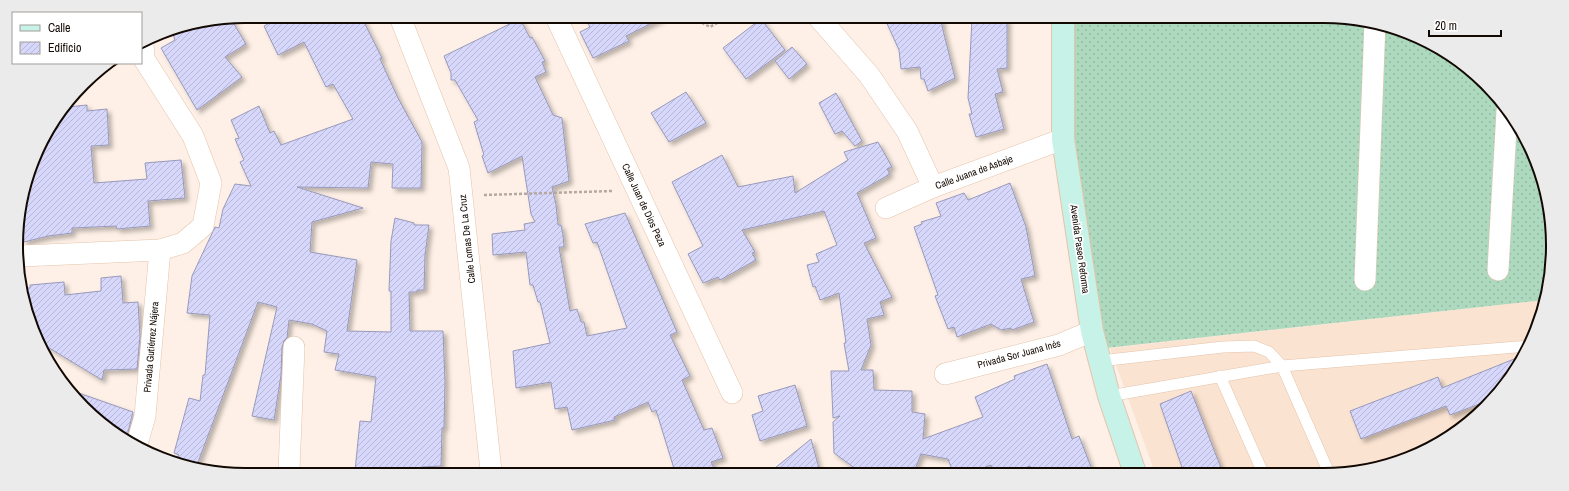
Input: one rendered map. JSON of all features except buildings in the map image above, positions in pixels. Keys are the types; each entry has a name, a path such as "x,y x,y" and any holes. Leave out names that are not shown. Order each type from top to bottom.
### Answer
{"main road":[{"name":"Avenida Paseo Reforma","path":"1063,23 1063,139 1092,332 1109,396 1134,468"}],"street":[{"name":"Calle Lomas De La Cruz","path":"402,23 459,168 491,468"},
{"name":"Calle Juan de Dios Peza","path":"559,23 732,393"},
{"path":"823,23 869,75 906,131 933,187"},
{"path":"1365,280 1375,29"},
{"path":"23,256 160,250 183,243 203,226 211,183 193,136 143,54"},
{"path":"1498,270 1507,119"},
{"name":"Calle Juana de Asbaje","path":"886,208 933,187 1063,139"},
{"name":"Privada Gutiérrez Nájera","path":"138,440 145,416 160,250"},
{"name":"Privada Sor Juana Inés","path":"946,374 1059,344 1092,332"},
{"path":"289,468 294,347"}],"lane":[{"path":"1100,361 1254,346 1269,352 1282,366 1327,468"},
{"path":"1109,396 1282,366 1522,347"},
{"path":"1220,376 1261,468"}],"path":[{"path":"702,23 710,27 717,23"},
{"path":"462,196 637,190"}],"shaded area":[{"path":"1539,301 1529,331 1509,369 1491,392 1470,413 1447,431 1409,451 1367,464 1338,468 1153,468 1110,348"}],"green space":[{"path":"1063,23 1338,23 1367,27 1395,35 1422,46 1447,60 1481,88 1509,122 1529,160 1542,202 1546,231 1546,260 1542,289 1539,301 1097,349 1092,331"}]}
